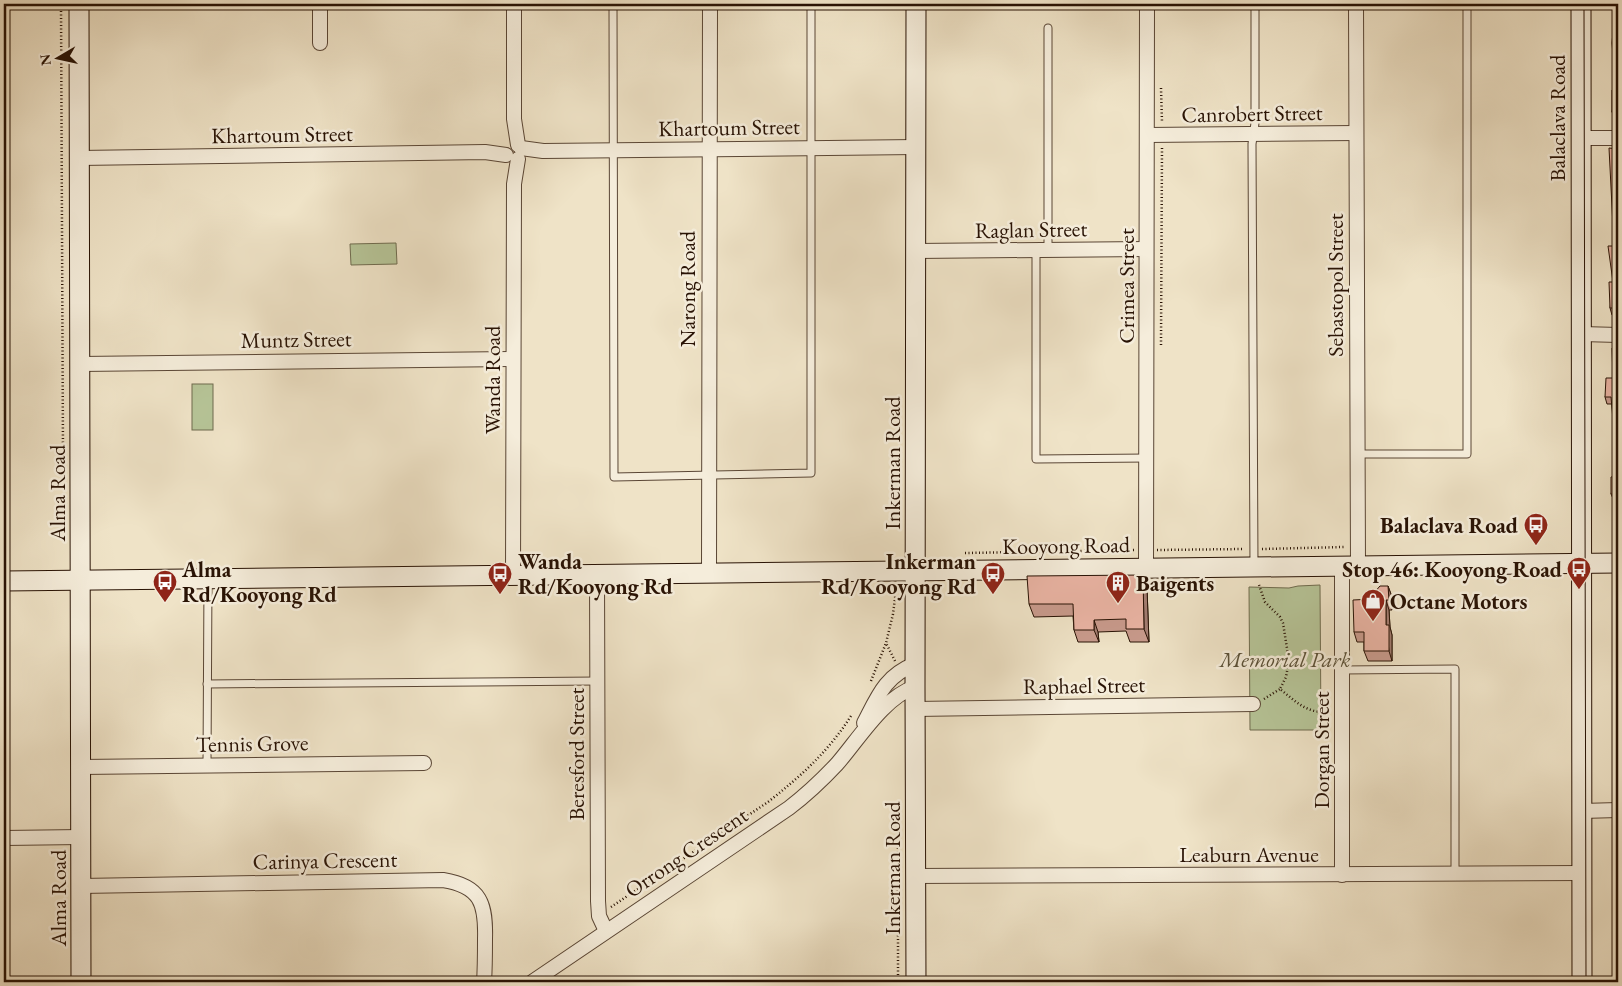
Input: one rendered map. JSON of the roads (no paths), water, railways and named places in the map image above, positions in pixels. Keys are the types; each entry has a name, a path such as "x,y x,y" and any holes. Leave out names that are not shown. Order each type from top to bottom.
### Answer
{"street":[{"name":"Alma Road","path":"79,4 81,982"},
{"path":"320,4 320,43"},
{"name":"Wanda Road","path":"513,576 514,4"},
{"name":"Narong Road","path":"708,574 710,4"},
{"name":"Inkerman Road","path":"916,4 916,571 914,687 916,982"},
{"name":"Crimea Street","path":"1146,568 1148,458 1146,249 1148,4"},
{"name":"Sebastopol Street","path":"1350,566 1357,454 1356,4"},
{"name":"Balaclava Road","path":"1581,4 1582,982"},
{"name":"Canrobert Street","path":"1148,135 1356,133"},
{"path":"1581,138 1618,138"},
{"name":"Khartoum Street","path":"79,158 916,147"},
{"name":"Raglan Street","path":"916,251 1146,249"},
{"path":"1582,334 1618,335"},
{"name":"Muntz Street","path":"80,364 116,362 513,358"},
{"name":"Kooyong Road","path":"4,581 1618,563"},
{"name":"Dorgan Street","path":"1342,875 1342,670 1350,566"},
{"name":"Beresford Street","path":"597,575 599,916 606,931"},
{"name":"Orrong Crescent","path":"854,744 883,687 897,673 915,664"},
{"name":"Orrong Crescent","path":"532,982 789,808 821,781 895,697 905,690 914,687"},
{"name":"Raphael Street","path":"915,709 1253,704"},
{"name":"Tennis Grove","path":"81,767 207,764 424,763"},
{"path":"1582,811 1618,810"},
{"path":"4,838 81,837"},
{"name":"Leaburn Avenue","path":"916,876 1582,873"},
{"name":"Carinya Crescent","path":"81,886 454,881 472,891 483,907 485,927 484,982"}],"lane":[{"path":"613,4 614,477 812,473 811,4"},
{"path":"1254,566 1252,144 1255,123 1255,4"},
{"path":"1357,454 1468,454 1467,4"},
{"path":"1048,28 1036,459 1148,458"},
{"path":"207,764 208,579"},
{"path":"1342,670 1455,669 1455,874"},
{"path":"207,684 598,681"}],"tram line":[{"path":"1584,4 1586,982"}],"place":[{"name":"Balaclava Road","path":"1536,546"},
{"name":"Stop 46: Kooyong Road","path":"1579,590"},
{"name":"Wanda Rd/Kooyong Rd","path":"500,595"},
{"name":"Inkerman Rd/Kooyong Rd","path":"993,595"},
{"name":"Alma Rd/Kooyong Rd","path":"165,603"},
{"name":"Baigents","path":"1118,604"},
{"name":"Octane Motors","path":"1373,622"}],"park label":[{"name":"Memorial Park","path":"1285,659"}]}
